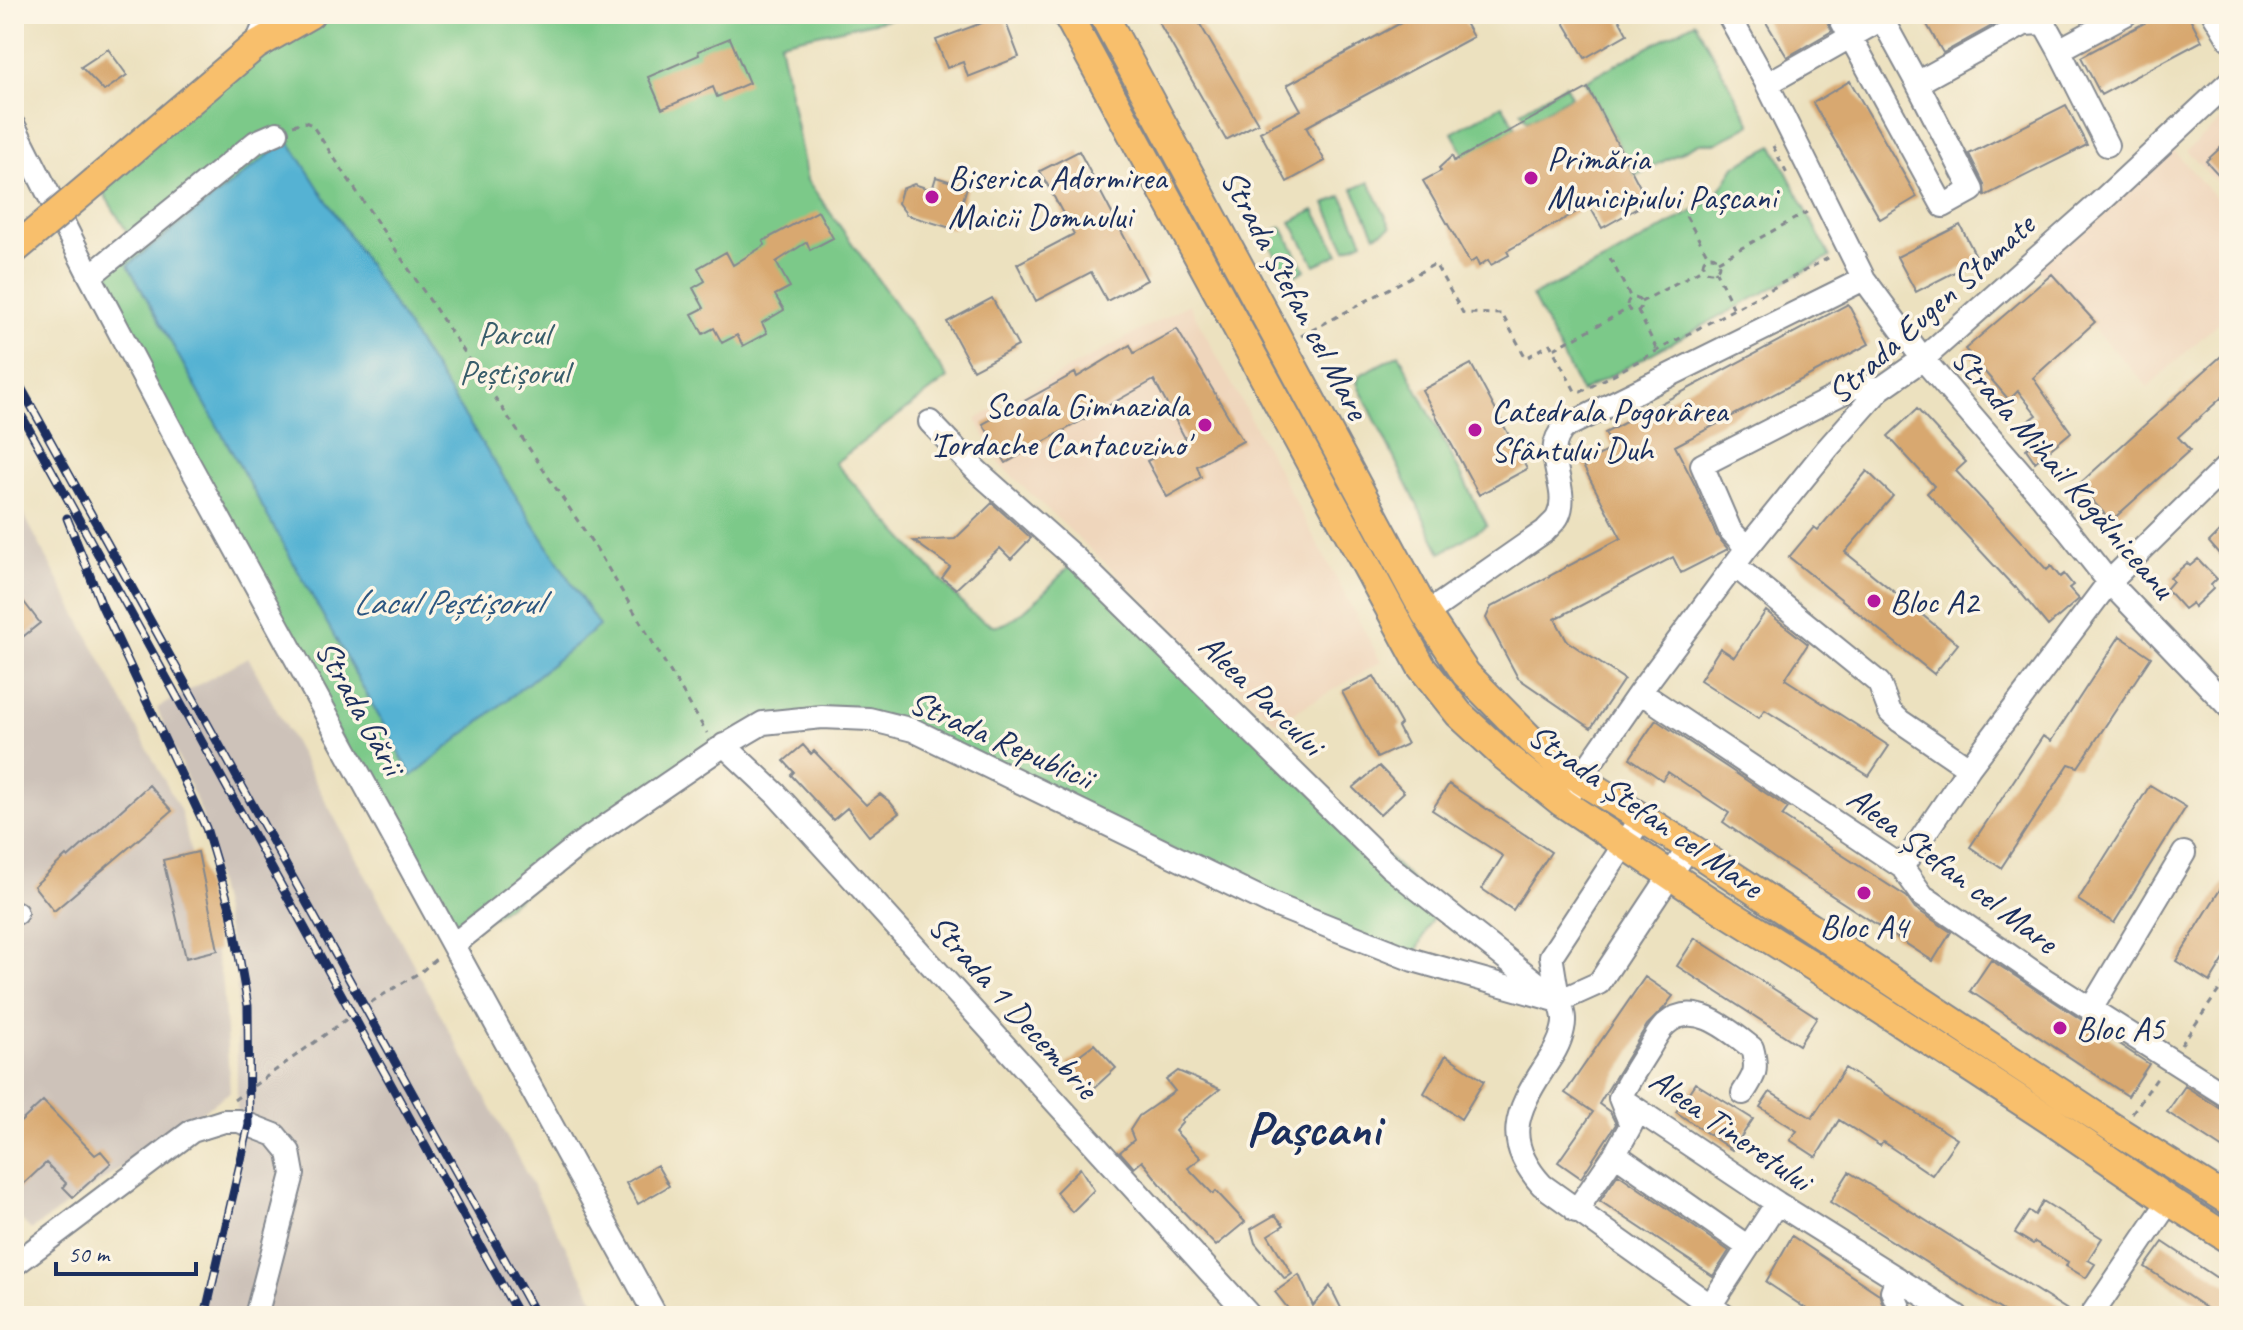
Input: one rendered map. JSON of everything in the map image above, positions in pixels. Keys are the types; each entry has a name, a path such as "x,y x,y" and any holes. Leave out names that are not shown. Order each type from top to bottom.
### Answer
{"main road":[{"path":"14,250 256,45 310,14"},
{"name":"Strada Ștefan cel Mare","path":"1067,14 1421,666 1470,724 1563,803 2229,1239"},
{"name":"Strada Ștefan cel Mare","path":"1103,14 1426,614 1466,674 1493,704 1568,772 1689,847 2229,1201"},
{"path":"1317,473 1343,458"}],"street":[{"path":"256,45 269,14"},
{"name":"Strada Mihail Kogălniceanu","path":"1728,14 1767,84 1864,279 1923,359 2041,496 2109,582 2229,707"},
{"path":"1767,84 1850,36 1882,19 1972,190 1943,206 1850,36 1838,14"},
{"path":"2059,50 2126,14"},
{"path":"2214,14 2229,39"},
{"path":"1917,83 2024,24 2044,23 2107,145"},
{"name":"Strada Eugen Stamate","path":"1563,803 1640,692 1741,557 1827,449 1880,389 1923,359 2097,205 2229,82"},
{"name":"Strada Gării","path":"14,126 202,486 656,1316"},
{"path":"90,276 256,142 277,133"},
{"path":"1426,614 1545,531 1559,515 1561,495 1554,451 1558,434 1565,427 1864,279"},
{"path":"1880,389 1858,385 1702,465 1741,557 1879,683 1890,712 1969,768"},
{"name":"Aleea Parcului","path":"930,422 977,471 1076,559 1389,866 1559,1001"},
{"path":"1902,867 1969,768 2109,582 2229,464"},
{"name":"Aleea Ștefan cel Mare","path":"1640,692 1902,867 1923,896 2229,1097"},
{"name":"Strada Republicii","path":"453,945 581,843 720,747 763,723 822,717 869,719 913,730 1272,904 1413,960 1559,1001"},
{"name":"Strada 1 Decembrie","path":"720,747 776,794 1250,1316"},
{"path":"1641,819 1551,956 1564,1014 1563,1029 1557,1047 1524,1102 1517,1142 1529,1171 1542,1185 1718,1311 1748,1247 1777,1203"},
{"path":"1559,1001 1599,983 1689,847"},
{"path":"2091,1009 2184,853"},
{"name":"Aleea Tineretului","path":"1743,1093 1756,1074 1752,1048 1703,1016 1688,1014 1674,1018 1663,1027 1620,1098 1777,1203 1957,1316"},
{"path":"1576,1211 1631,1125 1620,1098"},
{"path":"14,1265 192,1131 224,1121 239,1121 275,1135 289,1152 293,1174 256,1316"},
{"path":"1615,1154 1748,1247"},
{"path":"2091,1316 2169,1201"},
{"path":"1897,1278 1892,1291 1901,1312 1898,1316"}],"path":[{"path":"277,133 295,124 305,122 312,125 596,548 720,747"},
{"path":"1718,261 1807,212"},
{"path":"1686,216 1708,256"},
{"path":"1708,256 1715,257 1719,265 1710,272 1704,268 1703,261 1708,256"},
{"path":"1283,345 1435,264 1463,313 1502,314 1526,358 1550,344 1575,391 1581,392 1830,257"},
{"path":"1610,258 1631,298"},
{"path":"1641,302 1704,268"},
{"path":"1715,270 1734,309"},
{"path":"1631,298 1641,302"},
{"path":"1628,309 1627,303 1631,298"},
{"path":"1638,311 1641,302"},
{"path":"1553,350 1628,309"},
{"path":"1628,309 1638,311"},
{"path":"1638,311 1657,350"},
{"path":"226,1105 365,1006 422,971 453,945"}],"shaded area":[{"path":"2229,113 2229,195 2186,151"},
{"path":"2170,146 2229,213 2229,313 2148,387 2036,267"},
{"path":"1189,304 1381,662 1276,723 1001,466 976,419"},
{"path":"14,496 181,812 223,985 230,1092 31,1230 14,1212"},
{"path":"248,657 603,1316 200,1316 237,1157 237,976 201,812 157,708"}],"green space":[{"name":"Parcul Peștișorul","path":"310,14 912,14 780,42 807,180 948,378 835,463 971,613 990,624 1002,624 1025,610 1076,559 1438,905 1413,960 913,730 763,723 453,945 90,276 132,240 96,181"},
{"path":"1695,22 1751,124 1717,143 1699,143 1635,176 1585,81"},
{"path":"1565,85 1571,96 1527,121 1521,111"},
{"path":"1502,105 1516,127 1465,156 1452,133"},
{"path":"1773,146 1830,257 1581,392 1532,296 1610,258 1714,199 1736,165"},
{"path":"1369,182 1391,227 1375,235 1353,189"},
{"path":"1342,196 1363,241 1346,249 1325,204"},
{"path":"1314,210 1339,254 1315,265 1291,222"},
{"path":"1282,227 1305,270 1288,279 1265,235"},
{"path":"1399,354 1487,525 1441,553 1357,383 1360,375"}],"water":[{"name":"Lacul Peștișorul","path":"288,140 599,626 412,776 128,265"}],"building":[{"path":"1154,14 1194,14 1258,123 1226,140"},
{"path":"1405,14 1460,14 1473,37 1306,127 1325,161 1287,182 1260,132 1301,110 1287,85 1408,19"},
{"path":"1559,14 1616,14 1627,34 1585,58"},
{"path":"1761,14 1823,14 1832,31 1787,57"},
{"path":"1921,14 2013,14 1943,53"},
{"path":"2161,14 2188,14 2202,41 2101,95 2081,57"},
{"path":"1003,15 1019,57 968,77 963,62 947,68 936,40"},
{"path":"730,38 749,83 717,97 713,87 662,109 648,77"},
{"path":"108,49 127,75 104,91 81,67"},
{"path":"1850,81 1917,197 1880,219 1813,103"},
{"name":"Primăria Municipiului Pașcani","path":"1588,88 1648,202 1602,228 1589,205 1507,251 1509,255 1491,265 1488,260 1479,266 1476,259 1470,263 1423,181 1441,171 1439,168 1452,156 1454,161"},
{"path":"2066,105 2087,145 1985,196 1984,184 1969,154"},
{"path":"2229,140 2229,186 2206,161"},
{"path":"1079,151 1147,280 1107,301 1091,272 1036,301 1017,264 1074,234 1040,171"},
{"name":"Biserica Adormirea Maicii Domnului","path":"936,177 967,187 954,229 907,215 898,203 902,189 914,184 932,190"},
{"path":"818,211 833,238 810,250 807,242 776,262 790,287 775,295 784,310 762,323 767,333 743,346 737,335 722,343 714,328 703,334 692,314 704,308 693,288 705,281 698,268 726,252 733,265 765,245 763,241"},
{"path":"1960,225 1978,260 1916,292 1897,257"},
{"path":"2052,274 2095,322 2033,378 2071,432 2035,462 2026,449 2031,445 2025,438 2031,429 2026,423 2037,415 2018,391 2009,400 1965,349"},
{"path":"992,298 1018,346 973,370 947,322"},
{"path":"1848,304 1869,344 1675,446 1717,536 1728,549 1681,573 1673,557 1555,619 1567,641 1624,679 1591,728 1518,678 1486,618 1491,607 1621,538 1582,464 1613,448 1605,433"},
{"name":"Scoala Gimnaziala 'Iordache Cantacuzino'","path":"1177,329 1243,441 1197,466 1201,477 1167,497 1147,461 1186,440 1154,380 1006,463 983,424 1075,373 1077,377 1130,345 1134,353"},
{"path":"2229,349 2229,391 2178,437 2190,450 2111,521 2078,485"},
{"name":"Catedrala Pogorârea Sfântului Duh","path":"1471,364 1527,469 1479,495 1422,390"},
{"path":"1917,409 1966,462 1956,471 2047,570 2051,566 2060,577 2064,574 2073,585 2069,588 2079,599 2048,626 2016,587 1927,493 1934,486 1888,436"},
{"name":"Bloc A2","path":"1867,471 1893,496 1845,552 1958,644 1934,674 1789,557 1814,527 1818,530"},
{"path":"992,503 1031,538 1011,559 1000,548 956,589 942,578 950,567 914,541 955,539"},
{"path":"2222,529 2229,537 2229,547 2220,555 2209,542"},
{"path":"2198,559 2217,579 2211,585 2213,589 2194,607 2192,603 2184,609 2166,589 2173,581 2170,578 2187,563 2190,566"},
{"path":"14,589 40,623 14,644"},
{"path":"1766,611 1808,644 1785,679 1889,746 1869,776 1765,710 1759,718 1700,680 1720,648 1734,657"},
{"path":"2120,636 2151,657 2078,767 2069,764 2001,868 1970,847 2043,736 2051,741"},
{"path":"1374,676 1401,724 1398,727 1407,744 1377,758 1342,692"},
{"path":"1656,720 1788,808 1782,816 1907,897 1915,908 1951,932 1933,961 1723,822 1729,813 1668,772 1662,780 1630,758"},
{"path":"803,745 811,754 814,751 866,805 880,794 899,813 869,836 847,808 833,820 791,775 794,772 784,761"},
{"path":"1379,766 1404,792 1380,815 1353,788"},
{"path":"1449,784 1551,852 1513,910 1482,889 1503,856 1432,810"},
{"path":"149,785 172,811 54,911 34,886"},
{"path":"2150,785 2186,807 2114,923 2078,900"},
{"path":"198,852 218,950 186,958 163,860"},
{"path":"2229,875 2229,951 2210,982 2176,961"},
{"path":"1695,938 1817,1017 1799,1045 1677,966"},
{"name":"Bloc A5","path":"1991,960 2149,1064 2128,1096 1970,991"},
{"path":"1645,977 1673,996 1647,1025 1599,1104 1610,1112 1616,1124 1581,1178 1558,1162 1593,1112 1565,1093"},
{"path":"1094,1044 1116,1068 1092,1090 1067,1064"},
{"path":"1446,1055 1484,1081 1461,1119 1424,1093"},
{"path":"1845,1068 1957,1139 1932,1175 1883,1142 1880,1146 1839,1120 1816,1157 1790,1140 1797,1131 1760,1107 1770,1092 1812,1118"},
{"path":"1178,1071 1220,1089 1181,1120 1183,1122 1175,1131 1201,1158 1188,1168 1213,1194 1216,1191 1245,1222 1216,1246 1142,1161 1134,1168 1120,1152 1134,1140 1130,1130 1139,1116 1175,1091 1166,1080"},
{"path":"1695,1083 1753,1119 1732,1150 1676,1112"},
{"path":"2185,1086 2229,1111 2229,1153 2167,1112"},
{"path":"43,1101 95,1155 101,1151 111,1163 73,1197 63,1187 66,1183 46,1163 14,1193 14,1128"},
{"path":"657,1165 669,1186 638,1204 626,1183"},
{"path":"1080,1168 1094,1190 1072,1212 1056,1192"},
{"path":"1849,1172 2077,1316 2011,1316 1830,1202"},
{"path":"1618,1174 1729,1251 1713,1276 1600,1201"},
{"path":"2043,1201 2102,1238 2088,1260 2095,1264 2086,1278 2066,1266 2068,1262 2015,1233 2029,1211 2035,1215"},
{"path":"1275,1215 1284,1225 1268,1235 1292,1274 1285,1279 1255,1243 1251,1229"},
{"path":"1792,1236 1879,1294 1884,1316 1805,1316 1808,1310 1766,1282"},
{"path":"2163,1242 2229,1286 2229,1316 2218,1316 2145,1267"},
{"path":"1299,1275 1313,1306 1330,1286 1345,1316 1294,1316 1275,1292"}],"railway":[{"path":"14,375 536,1316"},
{"path":"14,402 519,1316"},
{"path":"67,518 102,606 206,828 231,911 248,1006 249,1125 205,1316"}],"place":[{"name":"Primăria Municipiului Pașcani","path":"1531,178"},
{"name":"Biserica Adormirea Maicii Domnului","path":"932,197"},
{"name":"Scoala Gimnaziala 'Iordache Cantacuzino'","path":"1205,425"},
{"name":"Catedrala Pogorârea Sfântului Duh","path":"1475,430"},
{"name":"Bloc A2","path":"1874,601"},
{"name":"Bloc A4","path":"1864,893"},
{"name":"Bloc A5","path":"2060,1028"}],"district":[{"name":"Pașcani","path":"1313,1127"}]}
